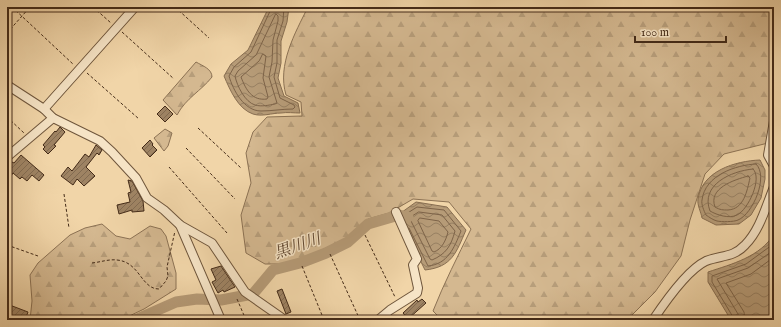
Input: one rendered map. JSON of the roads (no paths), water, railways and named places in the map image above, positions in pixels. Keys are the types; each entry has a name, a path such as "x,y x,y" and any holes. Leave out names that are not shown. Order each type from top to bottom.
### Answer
{"street":[{"path":"44,109 134,7"},
{"path":"7,85 44,109 53,118 100,141 136,178 148,198 164,210 178,224 212,243 246,292 285,320"},
{"path":"7,157 53,118"},
{"path":"774,121 768,155 774,166"},
{"path":"653,320 666,301 690,273 706,262 733,255 746,245 762,217 774,187"},
{"path":"378,320 390,310 417,293 418,288 413,265 417,259 396,212"},
{"path":"178,224 221,320"}],"water":[{"path":"269,7 289,7 287,22 281,41 281,63 278,78 284,96 298,103 300,113 260,115 248,112 235,98 224,76 231,64 248,50"},
{"path":"760,160 765,170 765,179 761,198 751,215 739,224 716,225 702,218 698,199 701,189 706,181 721,169 730,165"},
{"path":"416,202 447,207 466,230 452,258 441,266 425,270 398,215"},
{"path":"774,234 774,320 731,320 708,282 708,272 745,259 761,249"}],"waterway":[{"name":"黒川川","path":"135,320 176,302 197,299 221,300 253,294 273,270 300,263 326,253 348,242 368,224 399,215 408,217"}]}
